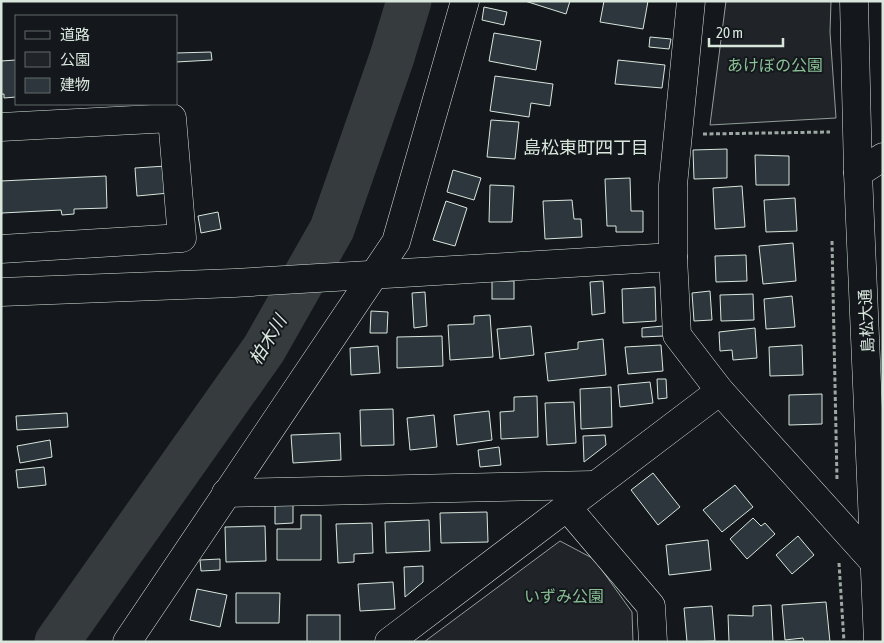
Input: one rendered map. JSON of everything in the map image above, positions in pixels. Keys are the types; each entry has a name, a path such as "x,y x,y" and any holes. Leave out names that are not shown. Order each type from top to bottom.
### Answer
{"street":[{"path":"127,642 396,242 465,1"},
{"path":"692,1 673,184 673,257 677,335 720,391 876,564"},
{"name":"島松大通","path":"854,1 858,173 875,324 876,564 880,598 878,642"},
{"path":"1,127 172,118 182,238 1,248"},
{"path":"858,173 883,157"},
{"path":"1,292 234,283 673,257"},
{"path":"389,642 593,485 720,391"},
{"path":"226,493 593,485"},
{"path":"566,506 651,606 653,642"}],"path":[{"path":"678,134 830,131 831,140"},
{"path":"832,238 837,482"},
{"path":"837,521 844,642"}],"green space":[{"name":"あけぼの公園","path":"726,1 831,1 830,32 836,118 710,125"},
{"name":"いずみ公園","path":"560,541 594,559 632,612 633,642 424,642"}],"building":[{"path":"525,1 570,1 566,14"},
{"path":"604,1 648,1 643,29 600,22"},
{"path":"484,7 507,12 504,25 482,20"},
{"path":"494,33 541,41 536,70 489,61"},
{"path":"650,37 671,39 669,49 649,47"},
{"path":"211,52 212,60 178,62 178,53"},
{"path":"15,60 15,97 4,98 4,94 1,94 1,61"},
{"path":"618,60 665,65 662,88 615,84"},
{"path":"495,76 553,84 550,106 531,103 529,117 490,111"},
{"path":"491,120 519,122 515,159 487,157"},
{"path":"727,149 727,178 694,179 693,150"},
{"path":"755,155 789,156 789,185 756,185"},
{"path":"166,166 169,193 137,196 135,168"},
{"path":"453,170 481,178 474,200 447,192"},
{"path":"106,176 107,208 74,209 74,214 62,215 61,210 2,213 1,218 1,181"},
{"path":"630,178 631,211 643,211 643,232 616,232 616,226 607,226 605,179"},
{"path":"490,185 514,186 512,222 489,222"},
{"path":"742,186 745,227 715,229 713,188"},
{"path":"795,198 797,231 766,232 764,200"},
{"path":"572,200 574,219 581,219 582,237 545,239 543,201"},
{"path":"446,201 467,208 455,246 433,240"},
{"path":"218,212 221,229 201,233 198,216"},
{"path":"793,243 796,281 763,284 759,246"},
{"path":"746,255 747,281 716,282 715,256"},
{"path":"492,281 514,281 514,299 492,299"},
{"path":"603,281 605,313 592,315 590,282"},
{"path":"655,287 656,321 623,323 622,289"},
{"path":"710,291 712,320 694,321 692,293"},
{"path":"425,292 427,326 414,328 412,293"},
{"path":"753,294 754,320 721,321 720,295"},
{"path":"792,296 795,327 766,329 764,299"},
{"path":"371,311 388,312 387,333 370,333"},
{"path":"490,315 493,357 450,360 448,325 474,324 474,316"},
{"path":"531,326 534,355 500,359 497,329"},
{"path":"663,326 664,336 642,337 642,328"},
{"path":"755,328 757,358 733,360 732,350 720,351 719,332"},
{"path":"442,336 443,366 397,368 397,337"},
{"path":"603,339 606,375 548,381 545,353 578,349 578,342"},
{"path":"661,345 663,371 628,374 625,347"},
{"path":"802,345 803,375 770,376 769,347"},
{"path":"378,346 380,373 351,375 350,348"},
{"path":"657,379 666,379 667,398 658,399"},
{"path":"650,382 653,403 620,407 618,385"},
{"path":"611,387 612,427 581,429 580,389"},
{"path":"822,394 822,424 789,425 789,395"},
{"path":"537,396 538,437 501,439 500,412 514,411 514,397"},
{"path":"574,402 576,443 547,445 545,403"},
{"path":"393,409 394,445 361,446 360,410"},
{"path":"489,411 492,440 457,445 454,415"},
{"path":"67,413 68,427 17,430 16,416"},
{"path":"434,415 437,447 410,450 407,418"},
{"path":"340,433 341,460 293,463 291,435"},
{"path":"605,435 606,445 584,462 583,436"},
{"path":"50,440 52,457 20,463 17,446"},
{"path":"499,447 501,465 480,467 478,450"},
{"path":"44,467 46,485 18,488 16,470"},
{"path":"653,473 680,507 658,525 631,490"},
{"path":"735,485 753,507 722,532 703,510"},
{"path":"275,504 293,504 293,523 275,524"},
{"path":"487,512 488,542 441,543 440,513"},
{"path":"301,515 321,515 321,560 277,560 277,529 301,529"},
{"path":"753,518 761,526 765,523 775,534 747,559 730,539"},
{"path":"429,520 430,551 386,553 385,522"},
{"path":"372,523 373,553 354,554 354,562 338,563 336,524"},
{"path":"265,526 266,561 226,562 225,527"},
{"path":"798,536 814,555 792,574 776,555"},
{"path":"708,540 711,570 669,575 666,545"},
{"path":"220,559 220,570 201,571 200,560"},
{"path":"423,566 423,582 405,597 404,567"},
{"path":"393,582 395,609 360,611 358,584"},
{"path":"197,589 227,595 220,627 190,620"},
{"path":"236,593 280,593 279,623 236,623"},
{"path":"826,602 830,642 804,642 803,638 785,640 782,605"},
{"path":"771,605 773,642 729,642 728,615 753,616 753,606"},
{"path":"712,606 715,641 687,642 684,608"},
{"path":"307,615 340,615 340,642 307,642"}],"waterway":[{"name":"柏木川","path":"57,642 264,349 332,229 392,57 409,1"}],"district":[{"name":"島松東町四丁目","path":"586,148"}]}
